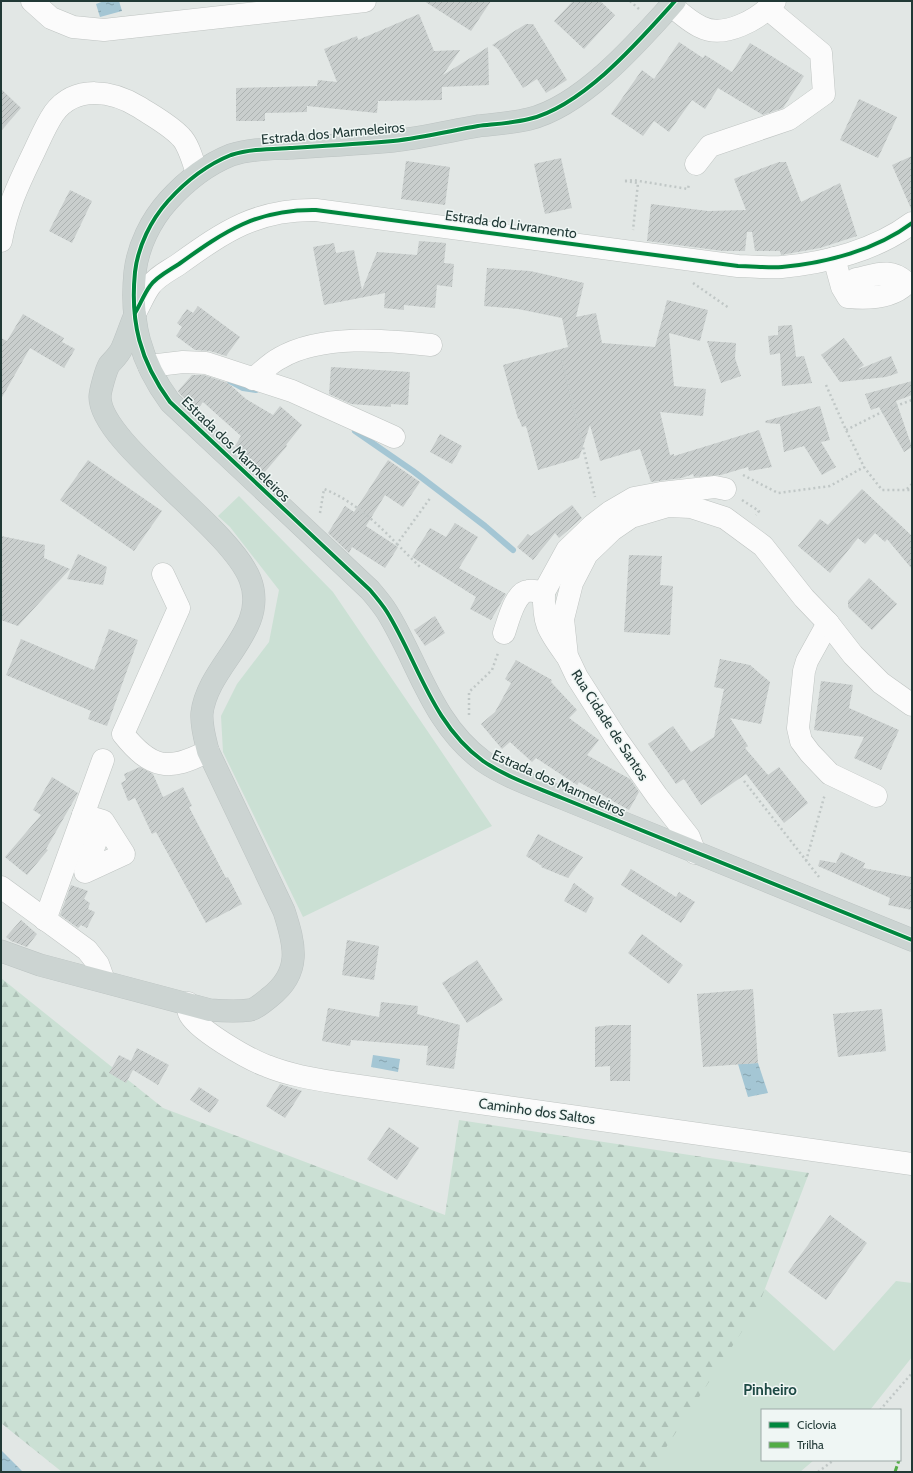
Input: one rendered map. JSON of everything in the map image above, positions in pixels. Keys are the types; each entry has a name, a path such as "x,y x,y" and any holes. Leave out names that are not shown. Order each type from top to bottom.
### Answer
{"main road":[{"name":"Estrada dos Marmeleiros","path":"673,3 603,75 579,95 551,111 530,119 394,140 254,150 231,156 197,173 180,188 161,209 145,236 136,265 133,293 141,350 159,386 170,402 351,571 386,610 440,715 457,737 483,760 506,774 695,853 912,940"},
{"path":"1,951 40,965 210,1010 233,1011 251,1010 281,988 294,960 293,939 284,911 208,751 203,731 202,713 208,690 243,635 254,608 255,593 242,563 219,536 126,443 110,424 100,397 108,367 121,350 135,313"}],"street":[{"path":"32,1 51,18 74,27 104,30 365,1"},
{"path":"673,3 681,14 702,28 718,31 743,25 772,5 820,53 824,94 789,119 710,146 696,164"},
{"path":"1,241 7,213 55,112 69,100 80,95 97,92 108,94 134,104 166,124 182,138 197,173"},
{"name":"Estrada do Livramento","path":"135,313 150,285 187,258 220,235 248,220 276,212 316,210 630,250 738,266 780,267 811,263 834,258 907,233"},
{"path":"834,258 842,287 848,297 878,297 896,290 907,283 900,276 893,273 882,273 856,279"},
{"path":"253,379 280,358 300,350 337,341 380,340 431,345"},
{"path":"149,366 183,362 206,363 292,391 394,437"},
{"path":"567,656 548,630 543,613 544,592 567,550 600,519 634,498 688,488 720,488"},
{"name":"Rua Cidade de Santos","path":"695,853 689,837 656,796 616,738 577,677 567,656 563,619 572,583 588,554 612,530 631,517 668,506 691,507 722,517 763,546 804,598 828,623 853,655 881,683 912,705"},
{"path":"163,574 179,608 122,734 145,758 166,765 188,762 208,751"},
{"path":"504,633 516,601 522,593 527,591 544,592"},
{"path":"828,623 807,661 804,671 798,728 802,741 810,753 830,774 876,796"},
{"path":"45,920 93,818 103,760"},
{"path":"1,887 87,950 98,964 104,981"},
{"name":"Caminho dos Saltos","path":"188,1003 189,1013 194,1020 237,1052 267,1066 302,1077 912,1164"}],"path":[{"path":"630,250 638,183 625,181 633,180 688,189 692,167 696,164"},
{"path":"562,360 600,519"},
{"path":"826,385 864,467 882,490 912,490"},
{"path":"846,430 888,409 912,400"},
{"path":"720,488 730,468 778,493 830,486 864,467"},
{"path":"906,490 912,484"},
{"path":"315,538 324,489 334,493 376,522 420,567"},
{"path":"398,544 432,497"},
{"path":"469,692 492,670 504,633"},
{"path":"806,861 830,774"},
{"path":"744,781 820,879"},
{"path":"881,1409 912,1373"},
{"path":"818,1472 833,1461"}],"green space":[{"path":"239,496 333,592 492,826 303,917 223,752 221,716 237,684 269,642 279,590 230,527 218,516"},
{"path":"1,978 163,1108 445,1215 459,1120 809,1173 758,1307 650,1472 62,1472 1,1423"},
{"path":"896,1281 912,1283 912,1357 871,1409 761,1409 761,1461 813,1461 800,1472 648,1472 765,1289 834,1351"}],"water":[{"path":"104,1 119,1 122,11 100,17 96,4"},
{"path":"373,1055 400,1059 398,1072 371,1067"},
{"path":"758,1063 768,1093 748,1097 738,1064"},
{"path":"1,1450 23,1472 1,1472"}],"building":[{"path":"424,1 491,1 471,31"},
{"path":"573,1 600,1 615,15 584,49 554,21"},
{"path":"419,14 434,51 460,50 443,75 488,47 489,85 442,87 442,100 378,101 377,113 307,106 307,112 265,113 265,121 236,121 236,88 317,86 318,80 337,82 324,49 357,36 358,40"},
{"path":"526,24 533,24 567,80 546,93 537,79 523,88 498,49 492,45"},
{"path":"679,42 703,58 705,55 732,72 750,43 804,76 783,108 763,115 718,88 705,109 692,100 669,132 654,121 643,136 611,114 642,70 654,79"},
{"path":"1,89 21,108 1,131"},
{"path":"859,99 897,117 878,158 840,140"},
{"path":"912,156 912,211 892,165"},
{"path":"561,158 572,208 545,214 534,164"},
{"path":"406,161 450,167 445,205 401,199"},
{"path":"779,162 786,162 801,202 840,183 857,236 820,248 781,255 780,251 755,251 752,232 747,232 745,251 723,251 647,241 651,204 708,211 746,210 734,179"},
{"path":"70,190 92,201 72,243 49,231"},
{"path":"419,241 446,243 444,263 454,264 452,287 437,285 435,308 404,305 404,310 384,308 385,293 324,305 313,247 334,243 336,253 354,250 362,290 377,252 417,255"},
{"path":"487,268 530,271 584,283 576,317 596,313 602,343 655,347 667,300 708,310 700,341 669,333 674,386 706,389 703,416 660,412 670,455 674,454 674,456 759,430 772,467 749,471 748,467 721,475 694,477 693,474 682,478 651,482 640,449 600,461 590,425 579,458 538,470 526,426 522,427 518,419 503,365 568,347 562,318 518,309 484,306"},
{"path":"198,306 240,337 226,356 210,351 195,350 176,336 182,327 177,323 187,309 193,313"},
{"path":"23,314 64,338 62,342 75,349 64,368 30,348 1,399 1,338 7,341"},
{"path":"792,325 796,357 804,356 812,383 782,386 780,353 770,355 768,336 778,335 778,326"},
{"path":"844,338 864,365 857,370 891,356 898,373 886,377 840,382 821,355"},
{"path":"707,341 736,343 735,358 741,376 721,383"},
{"path":"331,367 410,372 408,405 391,404 391,407 351,404 329,394"},
{"path":"192,375 204,375 228,383 246,399 273,415 280,406 302,425 286,445 287,446 264,473 235,446 241,436 203,402 197,410 180,394 178,391"},
{"path":"912,381 912,395 896,401 912,447 904,452 879,407 871,410 865,394"},
{"path":"820,406 830,440 821,442 836,467 822,475 804,446 784,452 780,424 766,423 765,421"},
{"path":"440,434 462,446 452,464 430,452"},
{"path":"88,460 162,511 134,551 60,500"},
{"path":"388,460 420,482 403,507 385,495 366,526 398,547 385,568 352,547 349,553 328,533 345,506 354,512"},
{"path":"862,489 912,536 912,569 887,539 885,542 875,533 865,544 858,538 830,573 798,546 820,519 828,525"},
{"path":"572,505 582,518 559,538 555,533 533,560 517,547 528,534 531,536"},
{"path":"455,523 478,537 459,568 506,594 491,620 470,609 476,597 412,557 430,528 446,537"},
{"path":"1,536 45,545 44,558 70,569 18,626 1,620"},
{"path":"78,554 107,567 103,585 67,579"},
{"path":"629,555 662,556 660,585 673,586 670,635 624,632"},
{"path":"869,578 897,604 872,630 848,607 848,601"},
{"path":"435,616 445,633 425,646 414,630"},
{"path":"109,629 138,640 107,726 88,719 91,711 6,675 21,639 94,670"},
{"path":"720,659 750,665 770,682 761,724 730,718 748,746 745,748 768,775 779,767 808,803 784,823 746,774 701,805 684,779 676,784 648,744 673,726 691,752 714,737 724,689 714,687"},
{"path":"516,660 552,680 551,682 577,710 569,718 599,740 587,755 630,779 639,792 629,810 579,782 577,785 536,758 532,762 510,742 502,749 481,724 495,712 511,683 505,679"},
{"path":"821,681 853,685 849,708 899,730 881,770 854,758 864,737 814,730"},
{"path":"140,767 153,774 163,797 183,787 192,806 189,807 226,878 228,877 242,904 206,923 156,832 152,834 135,798 128,801 121,783 126,780 124,774"},
{"path":"52,777 78,793 46,849 48,850 27,875 5,857 41,815 33,810"},
{"path":"538,834 583,857 568,878 541,867 542,866 526,856"},
{"path":"841,852 865,863 863,868 912,877 912,910 888,905 890,898 818,866 820,860 836,863"},
{"path":"631,869 676,897 679,892 695,902 681,923 621,885"},
{"path":"574,883 594,898 586,913 564,901"},
{"path":"71,885 88,891 84,899 90,903 88,909 95,912 87,928 81,925 78,928 60,915"},
{"path":"21,920 37,934 27,947 11,941 6,937"},
{"path":"642,934 683,965 669,984 628,953"},
{"path":"347,940 379,946 374,980 342,975"},
{"path":"477,960 503,1000 467,1023 442,983"},
{"path":"753,989 758,1063 703,1067 697,994"},
{"path":"381,1002 418,1006 417,1014 460,1025 454,1069 426,1065 428,1046 351,1040 350,1046 322,1041 328,1008 379,1017"},
{"path":"882,1009 886,1051 838,1057 833,1014"},
{"path":"631,1025 630,1081 610,1081 610,1066 595,1067 595,1027"},
{"path":"137,1048 169,1065 158,1085 133,1070 126,1083 109,1073 119,1055 131,1061"},
{"path":"280,1084 302,1091 285,1118 266,1106"},
{"path":"199,1087 219,1100 210,1113 190,1100"},
{"path":"389,1127 419,1148 397,1180 367,1159"},
{"path":"830,1215 867,1243 826,1300 788,1272"}],"waterway":[{"path":"230,381 243,388 256,390"},
{"path":"355,431 413,471 485,526 513,550"}],"marked path":[{"path":"895,1472 899,1461"}],"cycle path":[{"path":"675,1 609,70 570,101 549,112 529,119 478,126 404,140 245,152 231,155 205,169 189,180 162,208 156,216 142,243 135,272 134,290 134,308 139,340 151,371 170,402 377,598 398,631 438,711 466,746 483,761 501,772 532,786 912,940"},
{"path":"135,313 148,289 163,274 227,232 243,224 276,213 316,210 738,266 771,267 799,265 850,254 883,241 912,223"}],"district":[{"name":"Pinheiro","path":"770,1390"}]}
